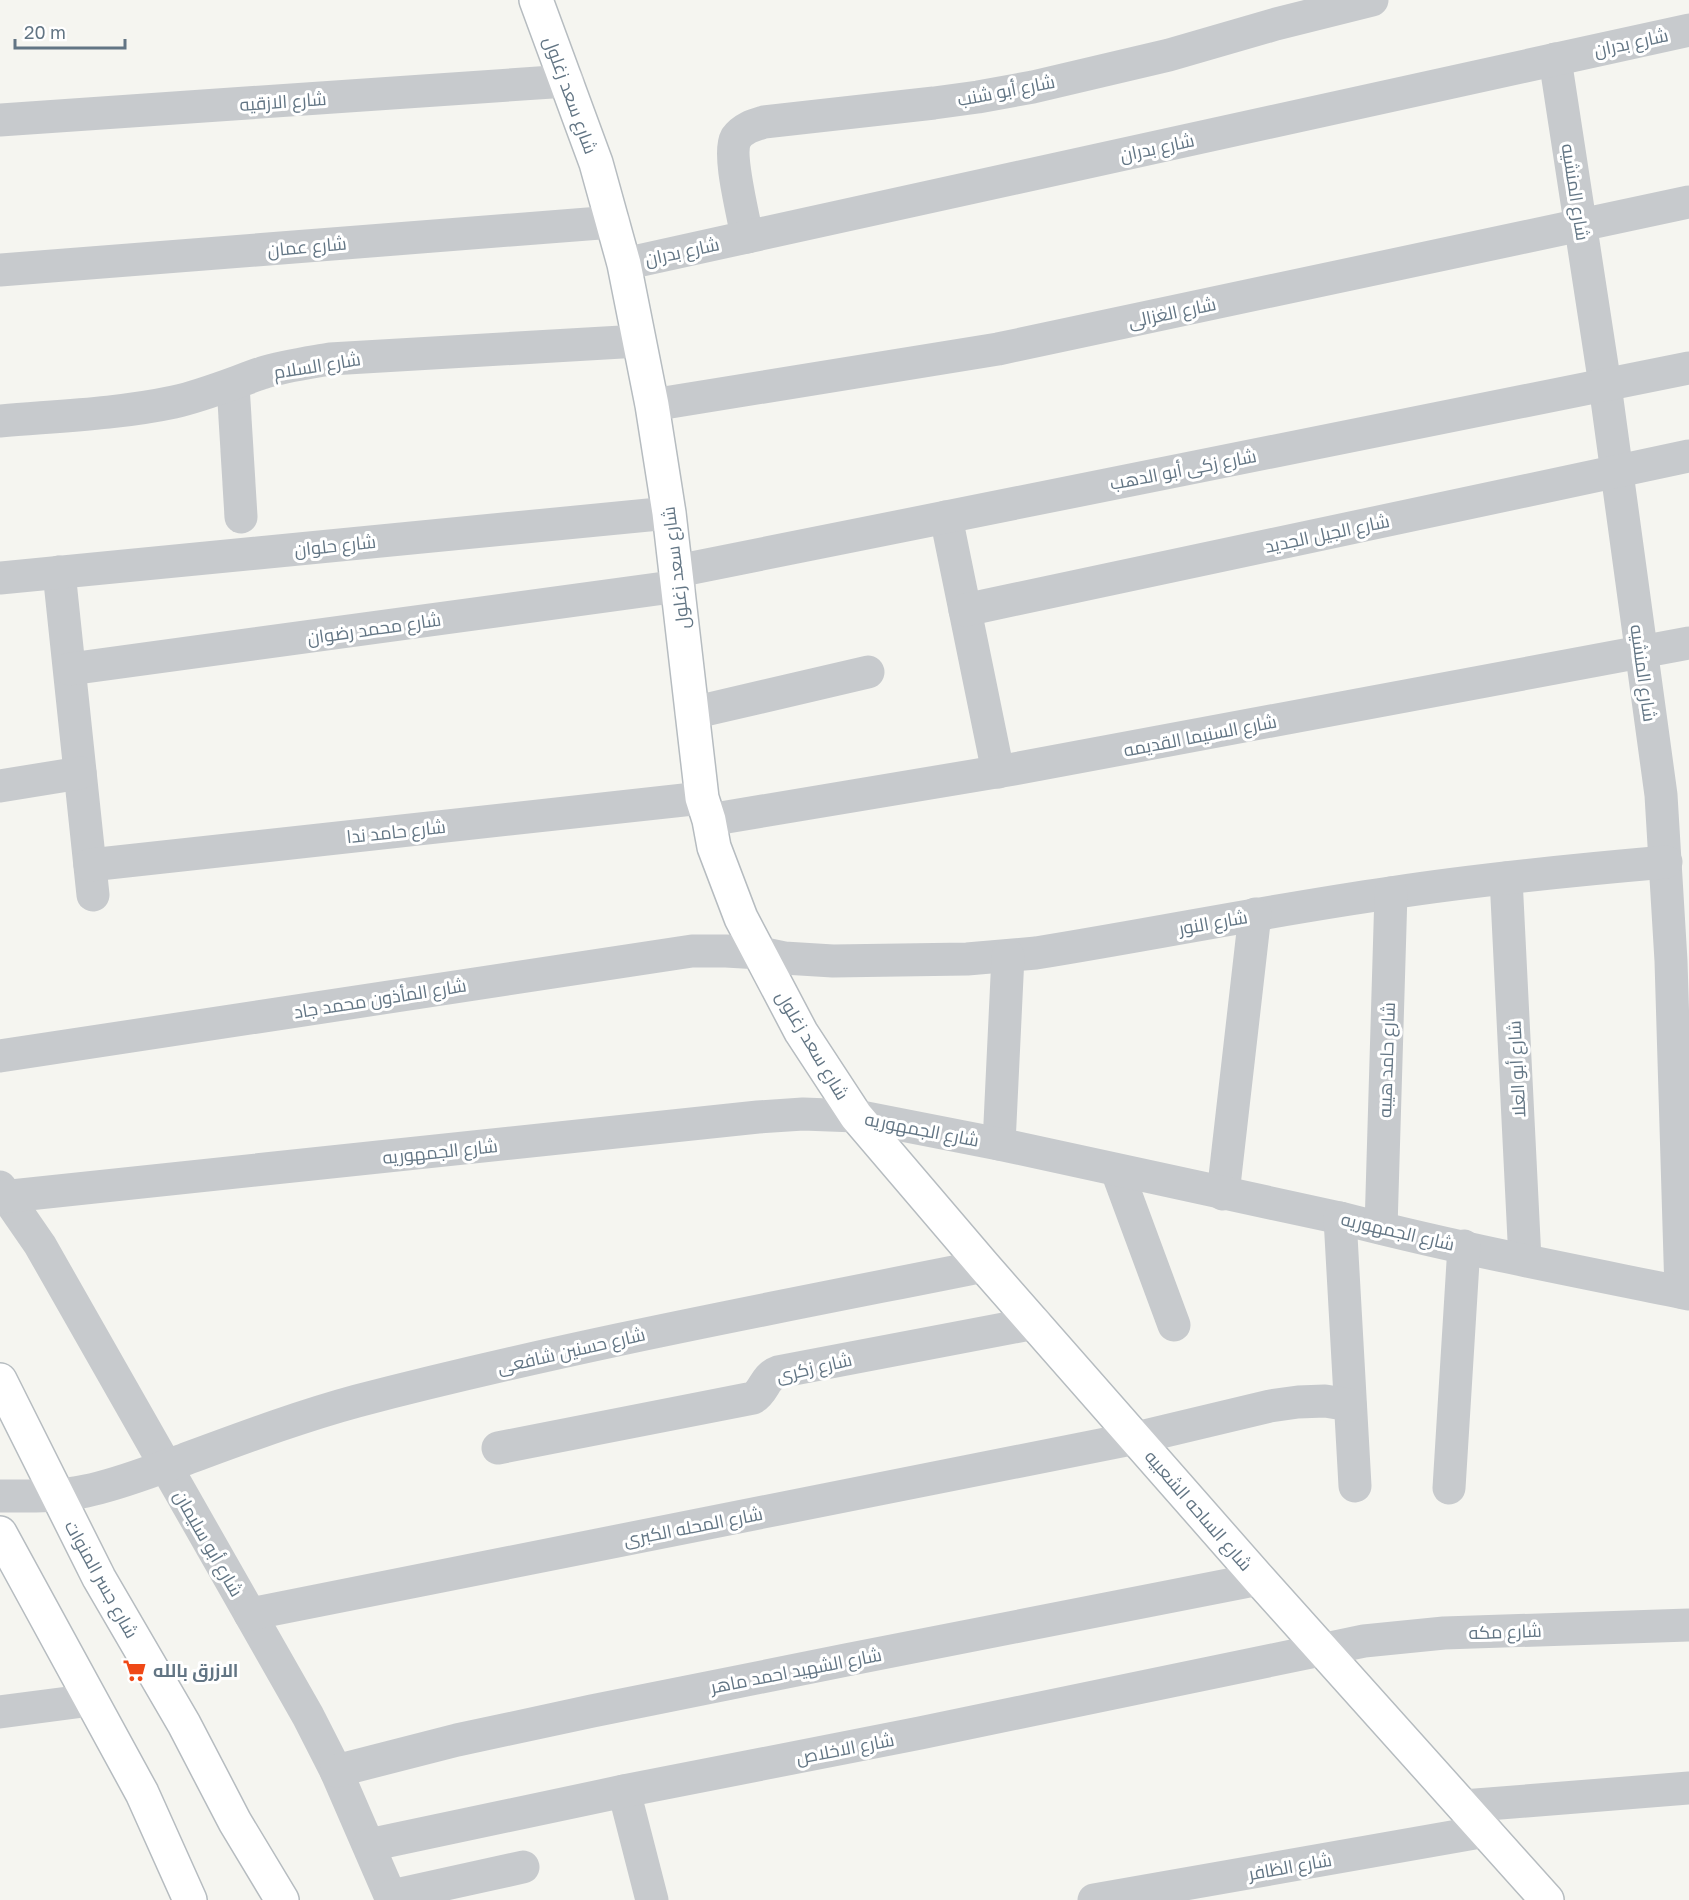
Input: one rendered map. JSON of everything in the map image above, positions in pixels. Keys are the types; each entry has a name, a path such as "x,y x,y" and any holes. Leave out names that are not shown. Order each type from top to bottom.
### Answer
{"main road":[{"name":"شارع سعد زغلول","path":"536,0 596,163 624,264 652,405 669,513 692,713 714,847 741,918 801,1032 856,1116"},
{"name":"شارع الساحه الشعبيه","path":"856,1116 984,1266 1259,1579 1547,1900"},
{"name":"شارع جسر المنوات","path":"0,1380 99,1578 184,1724 235,1822 282,1900"},
{"path":"0,1533 142,1793 190,1900"}],"street":[{"name":"شارع أبو شنب","path":"747,237 733,159 736,140 747,128 764,122 934,103 1033,87 1169,55 1276,24 1372,0"},
{"name":"شارع بدران","path":"624,264 1689,30"},
{"name":"شارع المنشيه","path":"1555,59 1605,385 1661,795 1671,961 1685,1293"},
{"name":"شارع الازقيه","path":"0,120 567,81"},
{"name":"شارع الغزالى","path":"652,405 998,349 1689,202"},
{"name":"شارع عمان","path":"0,270 613,222"},
{"name":"شارع السلام","path":"0,421 154,405 202,395 296,364 330,359 639,341"},
{"name":"شارع زكى أبو الدهب","path":"678,578 946,517 1689,369"},
{"path":"233,385 241,517"},
{"name":"شارع الجيل الجديد","path":"965,609 1689,456"},
{"name":"شارع حلوان","path":"0,578 669,513"},
{"path":"946,517 998,772"},
{"path":"0,786 80,773 59,572"},
{"name":"شارع محمد رضوان","path":"69,669 678,578"},
{"name":"شارع السنيما القديمه","path":"706,809 998,772 1689,643"},
{"path":"692,713 868,672"},
{"name":"شارع حامد ندا","path":"80,773 91,880 706,809"},
{"name":"شارع النور","path":"760,953 784,958 833,961 967,959 1008,956 1056,950 1391,892 1666,862"},
{"name":"شارع أبو العلا","path":"1506,878 1525,1260"},
{"name":"شارع حامد هيبه","path":"1381,1228 1391,892"},
{"path":"1223,1194 1255,914"},
{"name":"شارع المأذون محمد جاد","path":"0,1056 692,951 760,953"},
{"path":"999,1144 1008,956"},
{"name":"شارع الجمهوريه","path":"2,1193 748,1118 803,1114 856,1116 999,1144 1685,1293"},
{"path":"1117,1171 1174,1325"},
{"name":"شارع أبو سليمان","path":"2,1193 40,1245 308,1716 336,1771 392,1898"},
{"path":"1340,1218 1355,1486"},
{"path":"1449,1488 1464,1246"},
{"name":"شارع حسنين شافعى","path":"165,1466 353,1402 454,1377 659,1331 984,1266"},
{"name":"شارع زكرى","path":"498,1448 753,1398 762,1390 767,1379 778,1372 1035,1323"},
{"name":"شارع المحله الكبرى","path":"250,1614 1136,1438 1270,1406 1298,1401 1325,1401 1350,1405"},
{"path":"0,1496 57,1496 112,1485 165,1466"},
{"name":"شارع الشهيد احمد ماهر","path":"336,1771 457,1740 592,1711 1259,1579"},
{"name":"شارع مكه","path":"1322,1649 1364,1641 1434,1634 1689,1625"},
{"name":"شارع الاخلاص","path":"369,1845 1322,1649"},
{"path":"0,1712 91,1700"},
{"path":"1463,1806 1689,1788"},
{"path":"624,1791 652,1900"},
{"name":"شارع الظافر","path":"1094,1900 1486,1831"},
{"path":"392,1898 523,1867"}],"place":[{"name":"الازرق بالله","path":"135,1670"}]}
